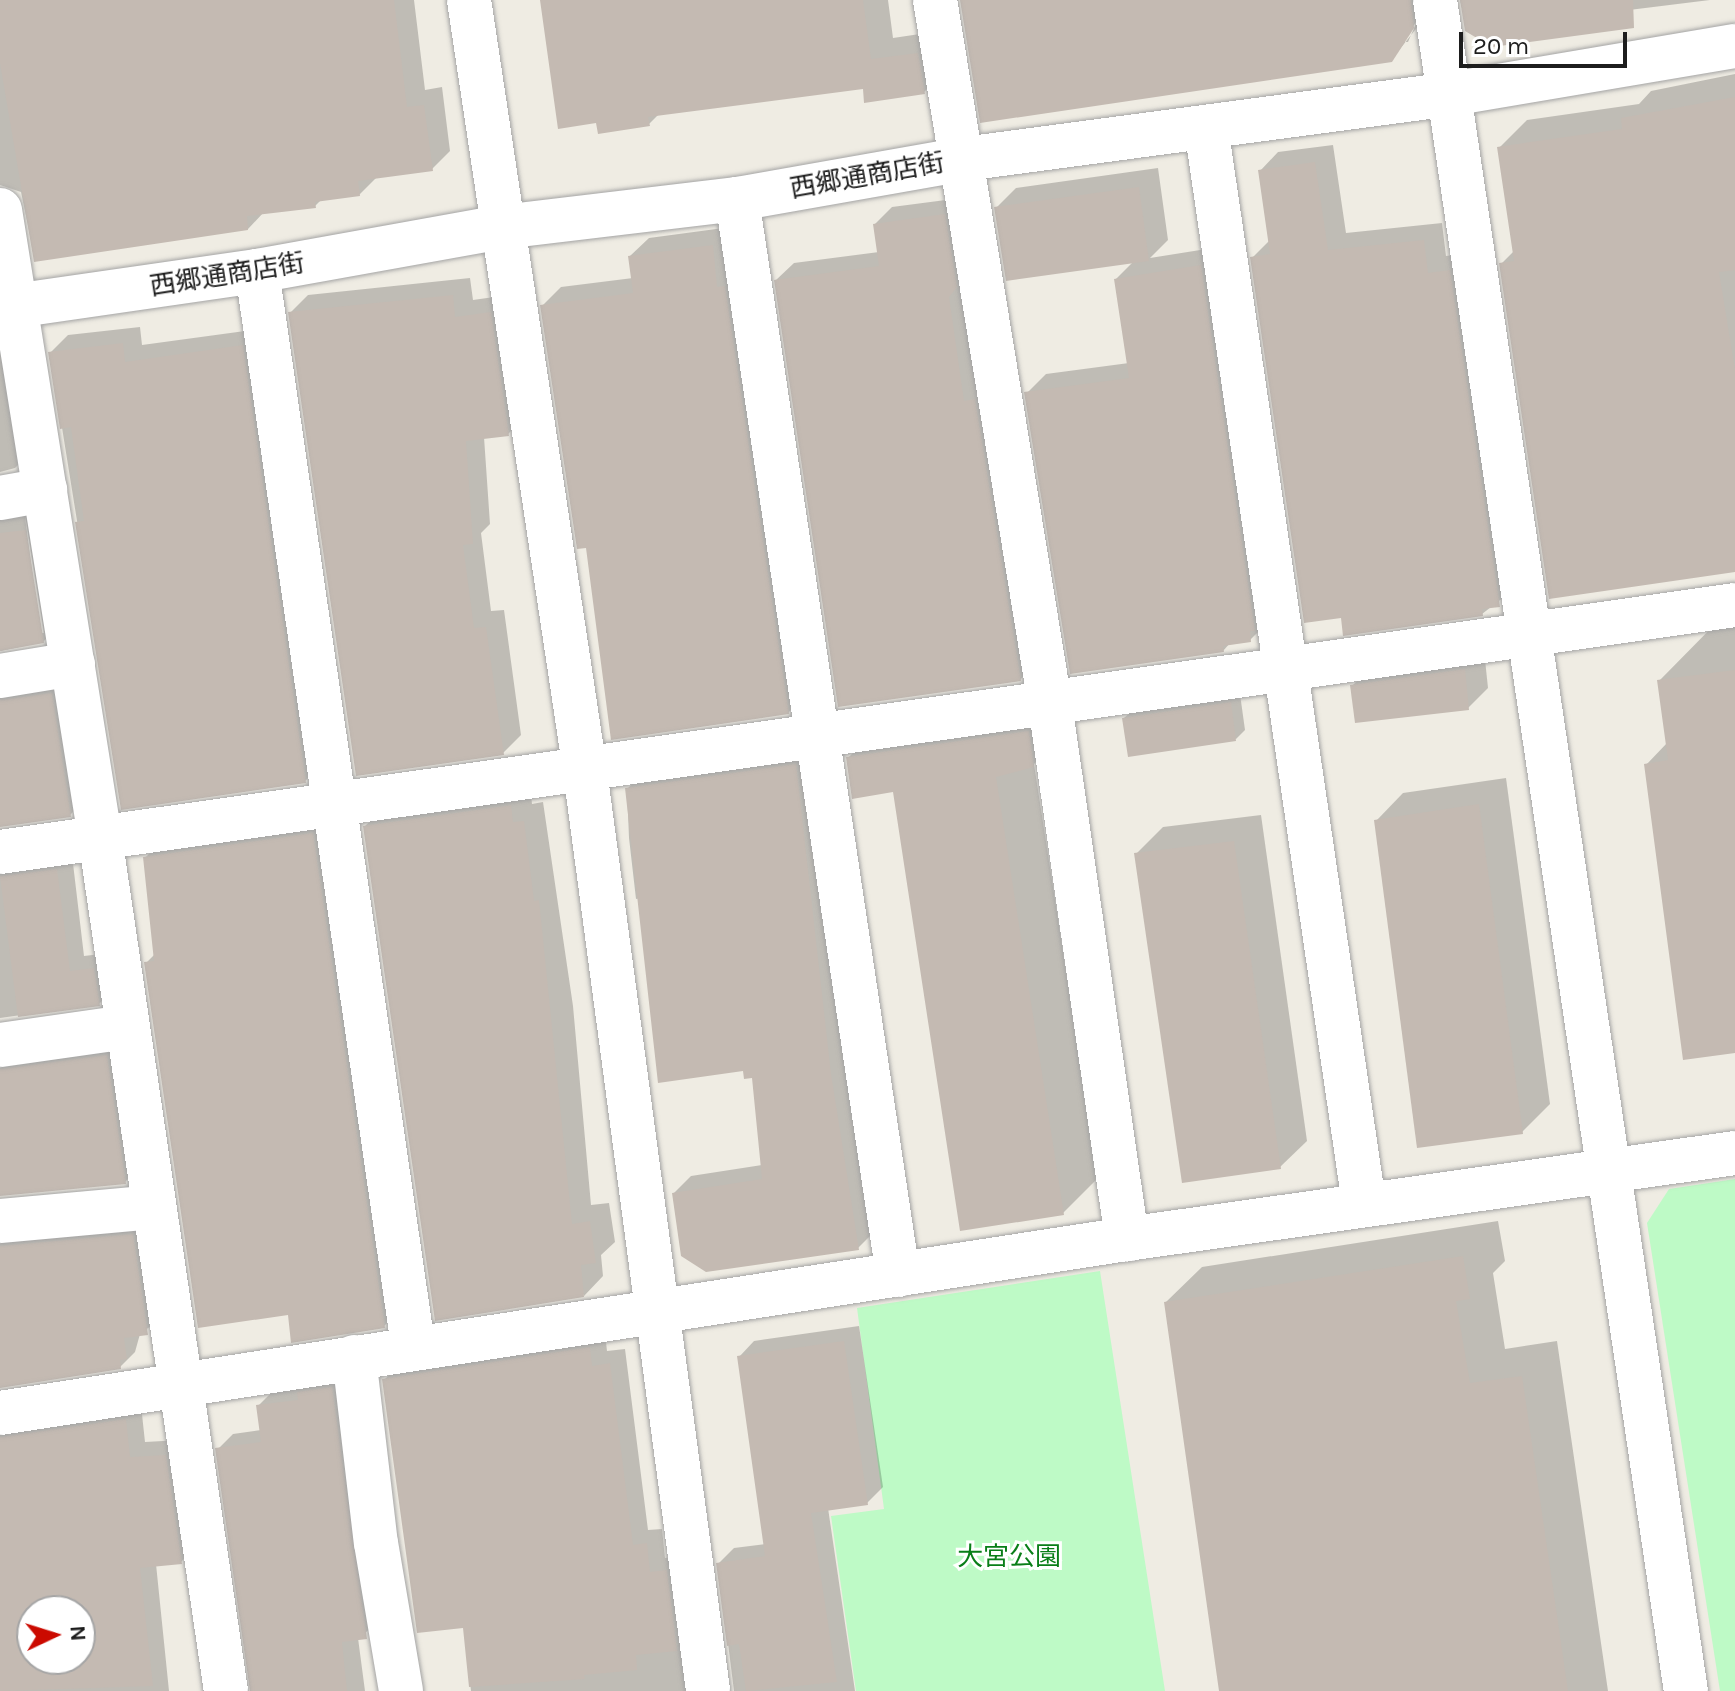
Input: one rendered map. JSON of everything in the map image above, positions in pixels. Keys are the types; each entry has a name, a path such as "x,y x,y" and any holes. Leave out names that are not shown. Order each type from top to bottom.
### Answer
{"street":[{"path":"469,0 585,771 653,1313 708,1691"},
{"path":"935,0 964,159 1050,704 1127,1239"},
{"path":"1435,0 1528,634 1611,1169 1686,1691"},
{"name":"西郷通商店街","path":"8,307 257,271 502,227 737,199 964,159 1451,94 1735,46"},
{"path":"1206,127 1364,1204"},
{"path":"737,199 898,1275"},
{"path":"0,210 8,307 45,490 73,664 226,1691"},
{"path":"257,271 413,1346"},
{"path":"0,498 45,490"},
{"path":"0,852 818,739 1735,605"},
{"path":"0,676 73,664"},
{"path":"0,1045 127,1027"},
{"path":"0,1413 182,1389 413,1346 653,1313 1127,1239 1735,1153"},
{"path":"0,1221 153,1207"},
{"path":"354,1357 376,1543 401,1691"}],"green space":[{"path":"1735,1179 1735,1691 1720,1691 1647,1223 1669,1189"},
{"name":"大宮公園","path":"1100,1271 1165,1691 856,1691 831,1516 884,1509 857,1308"}],"building":[{"path":"0,0 394,0 407,107 424,105 433,171 358,181 360,196 315,202 316,208 247,216 248,230 34,262 0,63"},
{"path":"540,0 863,0 871,59 918,53 925,94 864,103 863,89 648,117 650,126 598,134 596,123 558,129"},
{"path":"960,0 1411,0 1414,28 1392,62 980,123"},
{"path":"1460,0 1633,0 1634,28 1492,47 1465,31"},
{"path":"1735,97 1735,270 1719,272 1735,370 1735,572 1549,599 1499,263 1514,261 1497,147 1622,129 1621,118"},
{"path":"1315,162 1328,250 1424,240 1428,273 1450,270 1500,607 1482,609 1483,616 1343,636 1341,618 1304,623 1250,257 1270,254 1258,170"},
{"path":"1139,187 1149,261 1006,281 994,207"},
{"path":"945,214 957,287 949,297 964,401 975,399 1021,681 838,707 774,280 879,266 873,224"},
{"path":"713,245 717,287 725,286 789,714 611,740 586,548 577,549 540,305 633,293 628,256"},
{"path":"1201,265 1255,631 1250,631 1251,642 1223,646 1224,652 1070,674 1024,392 1129,378 1114,279"},
{"path":"453,295 455,317 491,312 509,436 466,441 473,544 463,545 474,628 486,627 504,755 356,776 288,312"},
{"path":"123,343 125,362 243,345 306,783 121,810 75,522 84,521 71,427 60,429 48,352"},
{"path":"26,530 44,643 0,651 0,533"},
{"path":"1465,669 1469,710 1355,723 1350,685"},
{"path":"1735,670 1735,1053 1683,1060 1644,764 1668,760 1657,680"},
{"path":"52,693 71,817 0,827 0,700"},
{"path":"1231,702 1236,741 1128,757 1122,718"},
{"path":"1029,731 1034,767 996,777 1064,1215 960,1231 893,792 852,799 846,757"},
{"path":"796,764 831,1074 859,1250 706,1272 681,1256 672,1193 762,1179 752,1078 744,1079 743,1071 658,1083 625,788"},
{"path":"1479,804 1523,1134 1417,1148 1374,820"},
{"path":"511,805 513,822 524,821 534,901 539,900 572,1224 590,1221 596,1263 581,1265 584,1297 435,1321 363,826"},
{"path":"313,833 385,1328 291,1343 288,1315 198,1328 144,962 154,961 143,857"},
{"path":"1234,841 1281,1169 1182,1183 1134,853"},
{"path":"57,869 70,971 94,968 100,1006 18,1017 0,876"},
{"path":"107,1055 126,1184 0,1196 0,1069"},
{"path":"133,1234 148,1335 124,1338 127,1359 120,1360 121,1369 0,1388 0,1246"},
{"path":"1463,1256 1470,1299 1456,1301 1470,1383 1522,1376 1568,1691 1219,1691 1164,1302"},
{"path":"844,1341 868,1505 811,1513 837,1682 746,1691 739,1644 727,1646 716,1563 765,1556 737,1356"},
{"path":"590,1347 592,1366 610,1363 633,1545 647,1543 650,1572 667,1570 677,1651 636,1655 637,1670 584,1675 585,1679 469,1687 463,1628 417,1633 382,1379"},
{"path":"332,1387 367,1639 342,1642 347,1691 250,1691 215,1448 261,1442 256,1405 298,1400 297,1392"},
{"path":"126,1419 130,1457 166,1455 182,1564 140,1568 153,1686 0,1691 0,1437"}]}
